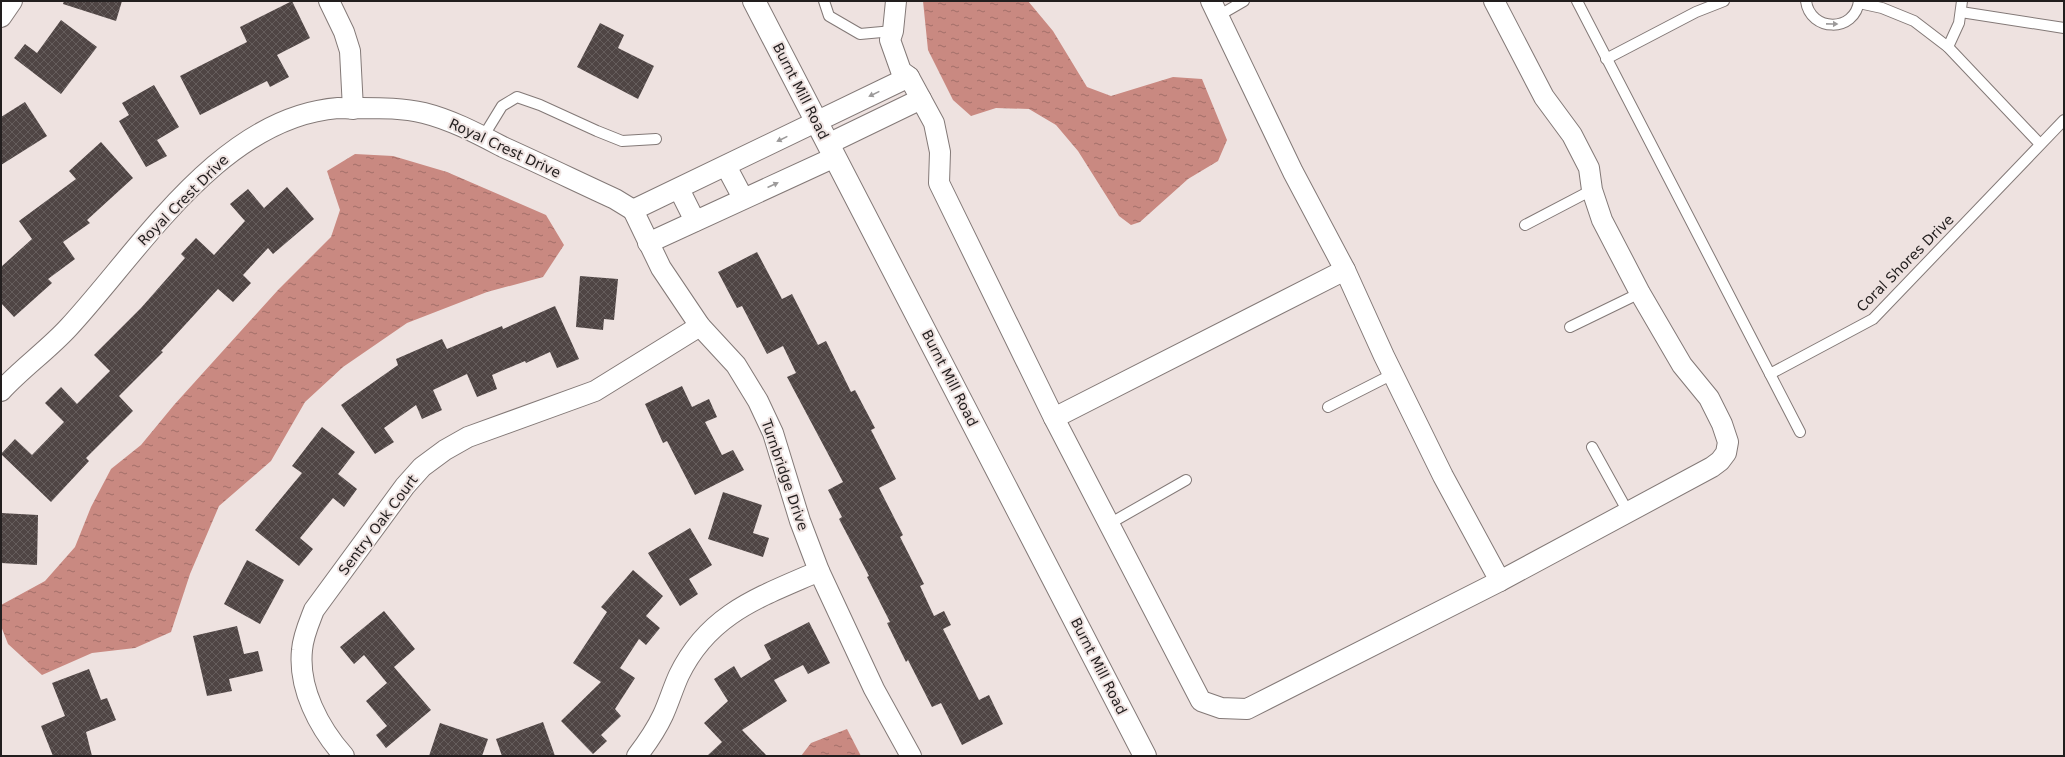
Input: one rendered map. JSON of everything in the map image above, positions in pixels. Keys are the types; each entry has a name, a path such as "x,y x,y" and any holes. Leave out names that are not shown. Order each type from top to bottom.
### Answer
{"street":[{"path":"1,18 12,1"},
{"path":"329,1 344,32 350,52 354,109"},
{"name":"Burnt Mill Road","path":"754,1 1146,756"},
{"path":"896,1 893,31 890,40 901,71 909,77 934,123 940,152 939,184 1054,418 1201,701 1221,708 1247,709 1500,582 1712,467 1720,461 1726,453 1728,442 1722,424 1709,398 1682,365 1640,293 1602,220 1592,190 1589,168 1572,135 1544,98 1494,1"},
{"path":"1214,8 1293,172 1345,270 1393,374 1443,476 1500,582"},
{"path":"633,210 909,77"},
{"path":"648,243 743,198 921,99"},
{"name":"Royal Crest Drive","path":"1,391 13,378 69,327 147,235 222,159 248,140 276,125 306,115 337,108 393,108 424,114 454,124 483,137 615,199 633,210"},
{"path":"726,166 743,198"},
{"path":"679,189 695,221"},
{"name":"Turnbridge Drive","path":"633,210 661,268 700,326 736,365 758,401 773,433 800,521 819,571 874,688 911,756"},
{"path":"1054,418 1345,270"},
{"name":"Sentry Oak Court","path":"344,756 320,723 308,696 302,672 302,650 306,629 314,610 405,486 422,467 445,450 468,437 595,391 700,326"},
{"path":"637,756 650,739 663,716 679,675 691,653 705,636 724,618 747,603 819,571"}],"lane":[{"path":"824,1 829,16 860,34 893,31"},
{"path":"1214,8 1244,1"},
{"path":"1577,1 1800,432"},
{"path":"1606,59 1713,3 1724,1"},
{"path":"1806,1 1811,15 1818,21 1835,26 1851,18 1859,2 1882,8 1914,21 1948,47 2040,144"},
{"path":"1948,47 1960,23 1962,1"},
{"path":"1961,12 2064,28"},
{"path":"483,137 502,106 517,98 540,105 597,132 622,141 656,139"},
{"name":"Coral Shores Drive","path":"1770,374 1873,319 2064,120"},
{"path":"1525,225 1592,190"},
{"path":"1570,327 1640,293"},
{"path":"1328,408 1393,374"},
{"path":"1592,447 1628,512"},
{"path":"1109,524 1186,480"}],"water":[{"path":"923,1 1028,1 1053,31 1087,87 1111,96 1173,77 1202,79 1227,140 1218,161 1188,179 1140,222 1131,225 1119,216 1078,151 1056,125 1029,109 996,108 971,116 953,100 928,50"},
{"path":"355,154 393,156 447,172 546,215 564,245 543,277 487,292 407,323 343,367 305,402 271,461 219,506 190,574 171,632 135,648 92,653 42,675 8,644 1,626 1,605 45,581 75,547 91,507 111,469 141,445 174,405 278,290 331,237 340,210 327,171"},
{"path":"847,729 861,756 801,756 811,743"}],"building":[{"path":"64,1 122,1 116,21 63,4"},
{"path":"292,1 310,38 277,55 289,77 270,87 267,81 200,115 180,76 247,42 240,27"},
{"path":"61,20 97,47 61,94 14,58 25,44 37,53"},
{"path":"600,23 624,35 618,48 654,66 638,99 577,67"},
{"path":"154,85 179,127 157,140 167,156 146,167 119,121 129,115 122,103"},
{"path":"25,102 47,136 1,165 1,117"},
{"path":"101,142 133,178 87,220 90,223 63,242 75,259 48,279 52,283 14,317 1,303 1,267 32,239 19,221 76,179 69,171"},
{"path":"287,187 314,219 273,254 268,248 243,275 251,283 233,302 218,289 161,351 163,352 119,396 133,411 86,458 89,461 51,502 1,454 15,439 32,455 64,422 45,403 61,387 77,404 110,371 94,355 141,308 185,258 181,254 196,238 214,255 245,221 230,204 248,189 264,208"},
{"path":"757,252 782,299 792,294 818,345 826,341 851,392 855,390 875,428 871,430 896,479 879,488 903,535 900,537 924,584 920,586 934,616 944,611 951,625 943,629 979,700 989,695 1003,724 962,745 941,703 932,707 908,660 906,662 887,623 890,622 867,577 869,576 839,519 842,517 828,490 843,482 787,377 796,373 783,346 767,354 742,306 737,308 718,272"},
{"path":"580,276 618,279 614,320 604,319 603,330 576,327"},
{"path":"555,306 579,359 557,368 550,352 526,363 525,361 492,375 497,389 477,397 467,374 433,390 442,410 422,419 416,405 384,428 394,442 375,454 341,405 398,365 396,359 442,339 447,349 502,326 503,329"},
{"path":"682,386 692,407 709,399 717,417 705,422 722,455 733,450 744,470 695,495 667,441 663,443 645,404"},
{"path":"322,427 355,452 338,474 357,489 344,507 333,498 300,538 313,549 299,566 255,530 302,473 292,466"},
{"path":"723,492 762,505 753,533 769,538 763,557 708,539"},
{"path":"1,513 38,515 37,565 1,563"},
{"path":"690,528 712,565 689,579 698,594 680,606 648,553"},
{"path":"247,560 284,580 260,624 224,604"},
{"path":"633,570 663,596 646,616 660,628 646,645 639,639 620,668 635,678 615,709 621,716 601,735 607,741 593,754 561,721 601,682 573,663 607,612 601,607"},
{"path":"384,611 415,649 394,667 431,710 386,748 376,735 387,726 366,701 387,683 364,655 354,664 340,647"},
{"path":"809,622 830,663 808,674 803,665 774,680 787,701 742,730 767,756 707,756 722,742 704,723 728,701 714,679 734,666 741,678 771,659 764,645"},
{"path":"237,626 244,654 258,651 263,671 229,679 232,691 207,696 193,636"},
{"path":"89,669 101,700 107,698 116,720 86,732 92,756 53,756 41,726 65,716 52,683"},
{"path":"543,722 555,756 502,756 496,739"},
{"path":"440,723 488,739 482,756 429,756"}]}
